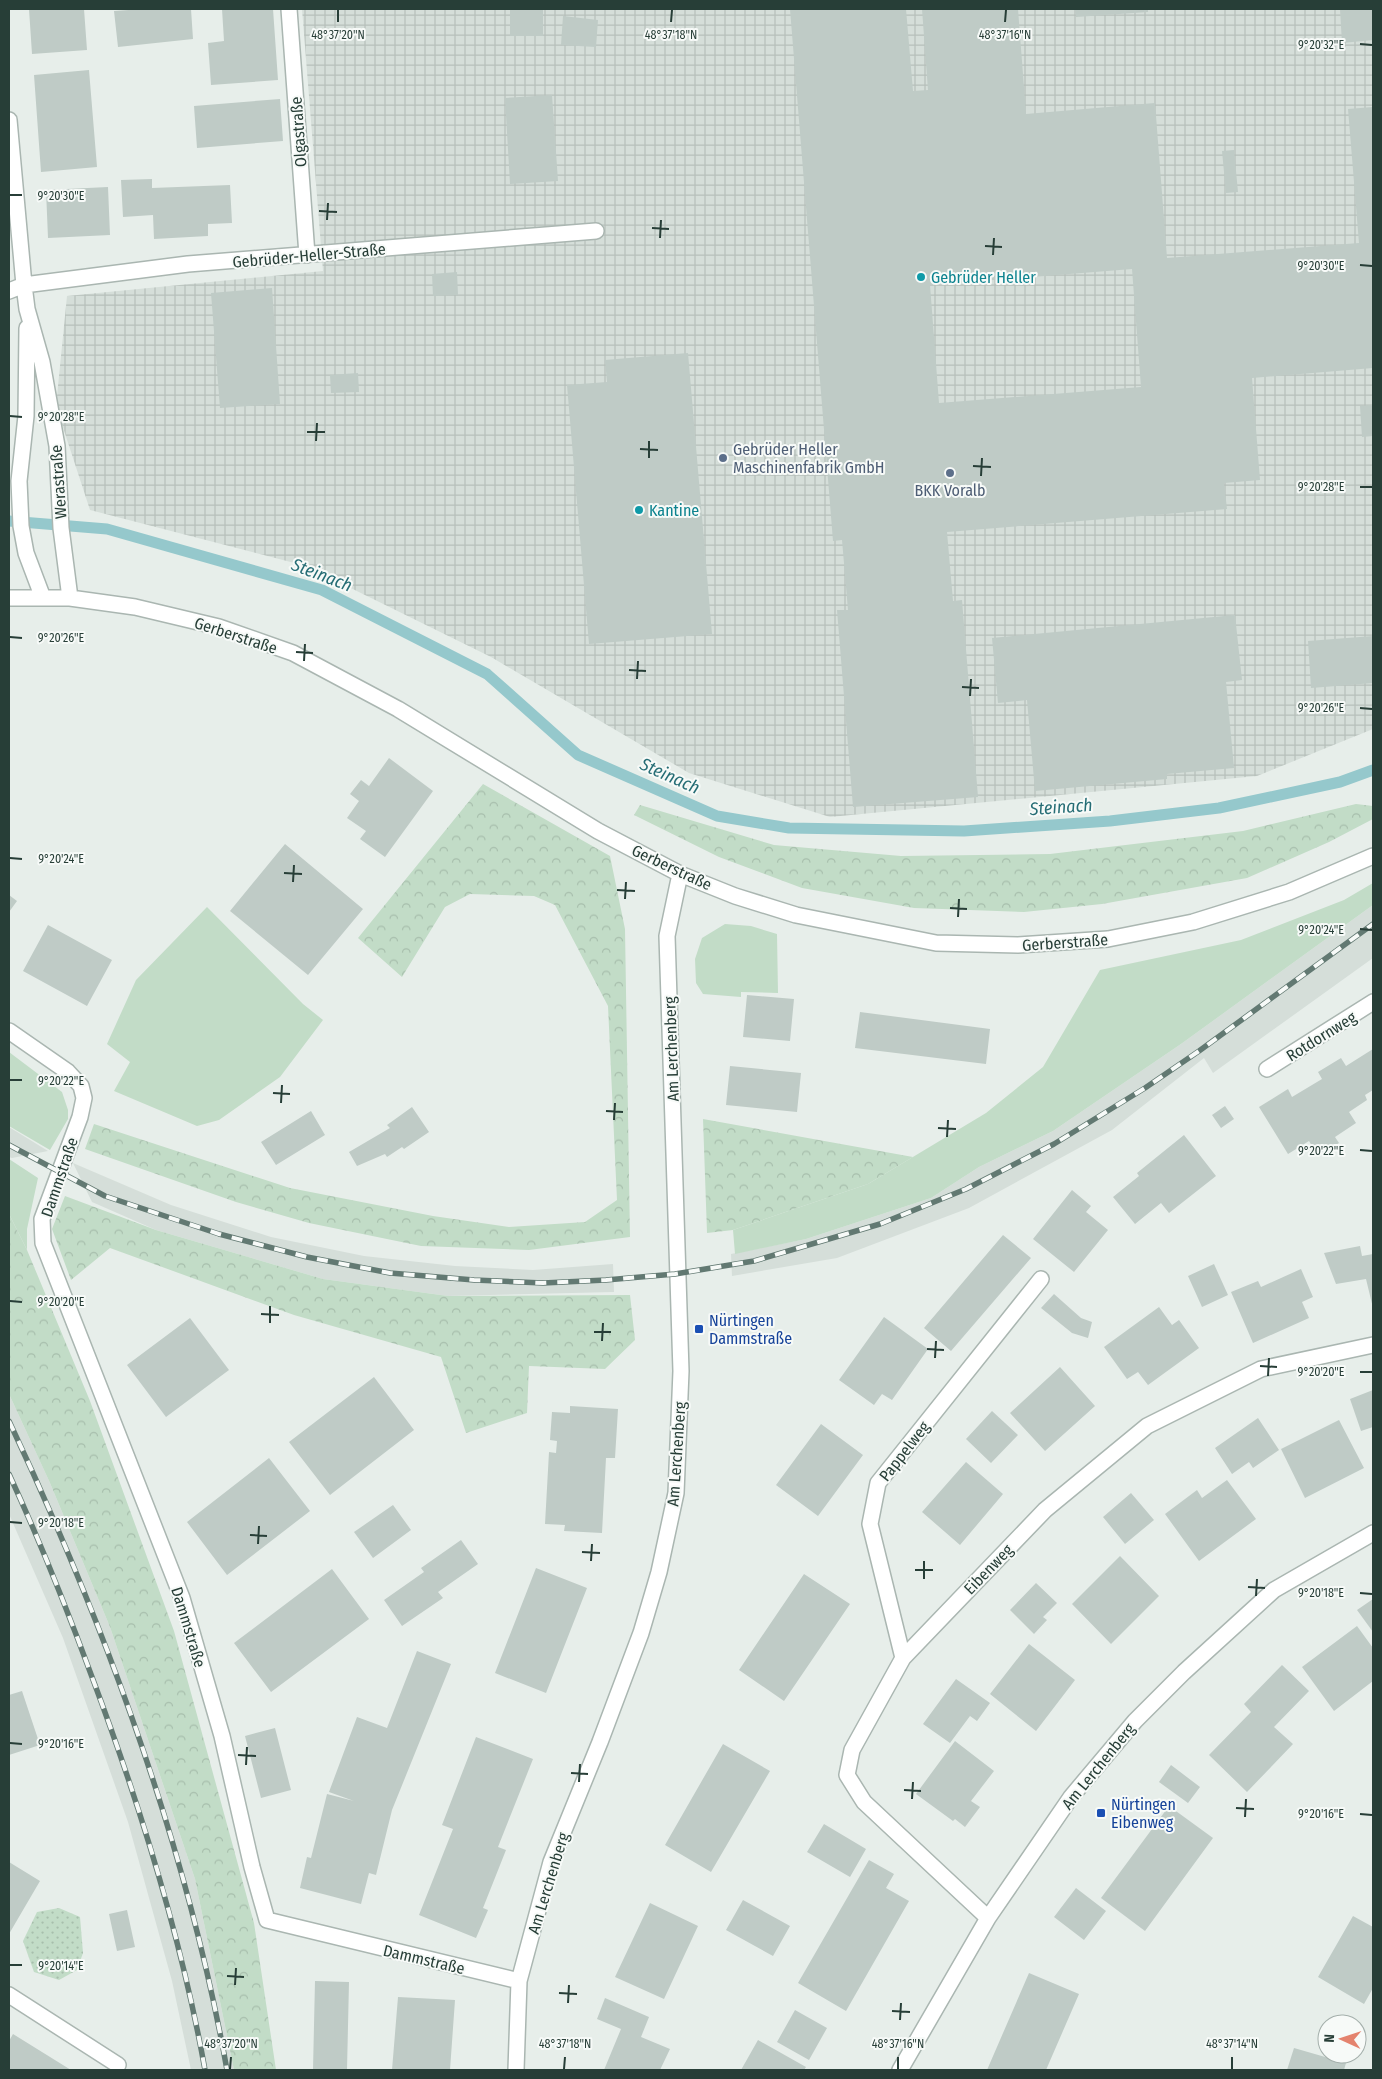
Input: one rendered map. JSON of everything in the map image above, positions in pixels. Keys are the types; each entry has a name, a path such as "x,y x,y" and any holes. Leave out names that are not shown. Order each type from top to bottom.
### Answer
{"street":[{"name":"Olgastraße","path":"288,9 307,255"},
{"name":"Werastraße","path":"9,120 27,309 26,416 19,481 21,526 26,553 43,598"},
{"name":"Gebrüder-Heller-Straße","path":"9,291 24,285 188,264 596,231"},
{"name":"Werastraße","path":"27,309 42,362 57,446 64,555 70,598"},
{"name":"Werastraße","path":"9,496 19,481"},
{"name":"Gerberstraße","path":"9,598 70,598 135,606 219,627 293,653 398,709 598,831 680,874 744,899 796,915 846,926 936,943 1018,946 1108,940 1194,922 1289,892 1373,856"},
{"name":"Am Lerchenberg","path":"516,2070 519,1981 551,1862 600,1742 641,1633 659,1572 676,1494 681,1371 667,936 680,874"},
{"name":"Rotdornweg","path":"1268,1069 1373,1002"},
{"name":"Dammstraße","path":"9,1031 68,1072 82,1086 84,1098 80,1117 42,1219 43,1243 182,1598 222,1736 252,1867 267,1920 519,1981"},
{"name":"Pappelweg","path":"903,1658 870,1524 878,1483 1041,1279"},
{"name":"Eibenweg","path":"988,1918 864,1802 847,1775 852,1750 903,1658 1045,1510 1147,1426 1261,1369 1373,1345"},
{"name":"Am Lerchenberg","path":"900,2070 988,1918 1071,1796 1142,1714 1184,1672 1274,1590 1373,1533"},
{"path":"9,1995 118,2069"}],"shaded area":[{"name":"Gebrüder Heller Maschinenfabrik GmbH","path":"302,9 1373,9 1373,729 1257,776 830,817 689,773 491,657 306,566 90,510 56,406 67,296 323,271"},
{"path":"1373,905 1373,958 1213,1073 1204,1058 1112,1130 969,1208 837,1258 732,1276 731,1254 806,1239 931,1198 979,1167 1053,1131 1181,1044"},
{"path":"9,1127 48,1151 9,1157"},
{"path":"73,1163 171,1205 271,1237 364,1256 455,1266 533,1270 613,1264 614,1292 448,1296 323,1279 156,1230 92,1202"},
{"path":"9,1394 50,1483 110,1627 195,1879 234,2070 191,2070 172,1981 128,1822 63,1638 9,1514"}],"green space":[{"path":"483,784 610,856 625,929 630,1237 529,1250 421,1246 309,1223 236,1202 85,1149 94,1124 290,1188 433,1216 509,1227 585,1222 617,1200 608,1006 555,905 534,896 470,894 445,907 402,977 358,938"},
{"path":"1356,804 1373,806 1373,819 1329,842 1247,878 1102,904 1024,912 914,908 802,888 719,857 634,815 640,805 774,845 901,856 1050,854 1243,831"},
{"path":"1373,883 1373,905 1181,1044 1053,1131 979,1167 931,1198 806,1239 735,1254 733,1230 868,1184 986,1113 1043,1067 1100,970 1241,940 1344,900"},
{"path":"207,907 303,1004 323,1020 280,1077 219,1120 197,1126 114,1091 130,1062 107,1044 136,980"},
{"path":"725,924 751,926 777,934 778,993 741,992 741,997 703,994 696,983 695,959 702,938"},
{"path":"9,1052 62,1092 68,1110 68,1119 50,1150 9,1126"},
{"path":"703,1119 913,1157 868,1184 733,1230 707,1233"},
{"path":"9,1159 38,1178 27,1229 27,1250 9,1214"},
{"path":"65,1196 156,1230 323,1279 448,1296 630,1295 635,1340 605,1369 529,1366 527,1413 466,1433 441,1357 294,1315 110,1248 71,1280 52,1229"},
{"path":"9,1214 27,1250 90,1401 174,1631 254,1923 276,2070 234,2070 195,1879 110,1627 50,1483 9,1394"},
{"path":"59,1908 80,1917 83,1953 77,1970 59,1980 34,1972 23,1941 37,1912"}],"building":[{"path":"29,9 84,9 87,50 32,54"},
{"path":"191,9 193,39 118,47 114,11"},
{"path":"222,9 273,9 278,80 211,85 208,43 224,41"},
{"path":"510,9 543,9 543,36 510,36"},
{"name":"Gebrüder Heller","path":"790,9 906,9 913,91 928,90 922,9 1018,9 1026,114 1155,103 1167,258 1359,243 1348,109 1373,107 1373,368 1252,378 1260,480 1224,483 1227,509 947,532 953,601 962,600 978,797 853,807 837,610 848,610 842,540 833,541","holes":["1132,269 1141,387 939,403 930,285"]},
{"path":"1075,9 1148,9 1148,12 1076,17"},
{"path":"1340,9 1373,9 1373,40 1342,43"},
{"path":"563,16 598,20 596,47 561,45"},
{"path":"89,70 97,167 41,172 34,75"},
{"path":"552,95 558,181 510,184 505,98"},
{"path":"280,99 283,141 197,148 194,106"},
{"path":"1234,150 1238,192 1226,193 1222,151"},
{"path":"152,179 152,188 230,185 232,223 208,224 208,236 154,239 153,215 123,217 121,180"},
{"path":"108,187 110,235 48,238 46,190"},
{"path":"457,272 458,295 433,296 432,274"},
{"path":"272,288 280,404 220,408 211,293"},
{"name":"Kantine","path":"688,353 712,634 589,644 567,385 607,382 605,360"},
{"path":"358,373 359,392 331,393 330,375"},
{"path":"1373,405 1373,436 1362,437 1360,406"},
{"path":"1235,615 1242,680 1226,682 1234,768 1167,774 1167,779 1035,791 1027,700 998,703 992,638"},
{"path":"1373,636 1373,683 1311,688 1308,641"},
{"path":"389,758 433,791 385,857 360,839 366,831 347,818 359,801 350,794 361,780 369,786"},
{"path":"285,844 363,909 308,975 230,911"},
{"path":"9,895 17,901 9,912"},
{"path":"48,925 112,960 87,1006 23,971"},
{"path":"747,995 794,999 790,1041 743,1037"},
{"path":"860,1012 990,1029 986,1064 855,1048"},
{"path":"1373,1049 1373,1090 1365,1095 1367,1100 1349,1112 1356,1123 1335,1137 1339,1143 1318,1156 1309,1141 1288,1154 1259,1107 1288,1089 1292,1097 1322,1079 1318,1072 1341,1058 1346,1066"},
{"path":"730,1066 801,1073 797,1112 726,1105"},
{"path":"1225,1106 1234,1119 1221,1128 1212,1115"},
{"path":"412,1107 429,1132 404,1149 402,1147 387,1157 385,1154 357,1166 349,1152 390,1128 387,1125"},
{"path":"311,1111 325,1135 276,1165 261,1142"},
{"path":"1184,1135 1216,1176 1169,1213 1161,1203 1135,1224 1113,1197 1139,1176 1137,1173"},
{"path":"1072,1190 1091,1206 1086,1212 1108,1230 1074,1272 1033,1239"},
{"path":"1003,1235 1031,1258 951,1351 924,1328"},
{"path":"1360,1246 1362,1256 1373,1254 1373,1308 1366,1279 1336,1284 1324,1253"},
{"path":"1214,1264 1228,1295 1202,1307 1188,1276"},
{"path":"1301,1269 1313,1297 1302,1302 1309,1318 1253,1343 1231,1292 1258,1281 1261,1287"},
{"path":"1054,1294 1081,1318 1092,1322 1088,1338 1072,1333 1041,1308"},
{"path":"1159,1307 1172,1325 1179,1320 1199,1348 1148,1385 1138,1372 1127,1379 1104,1347"},
{"path":"884,1317 928,1349 892,1400 882,1394 874,1405 839,1380"},
{"path":"190,1318 229,1370 166,1417 127,1365"},
{"path":"1060,1367 1095,1406 1045,1451 1010,1413"},
{"path":"374,1377 414,1430 330,1495 289,1442"},
{"path":"1373,1390 1373,1427 1361,1431 1350,1399"},
{"path":"570,1406 618,1409 615,1458 606,1458 602,1533 564,1531 565,1525 545,1524 549,1452 556,1453 557,1441 550,1440 552,1412 570,1413"},
{"path":"992,1411 1018,1435 991,1463 966,1439"},
{"path":"1258,1418 1279,1450 1253,1468 1249,1462 1232,1474 1215,1448"},
{"path":"1339,1420 1364,1468 1305,1498 1281,1449"},
{"path":"821,1424 863,1455 818,1516 776,1485"},
{"path":"269,1458 310,1511 227,1575 187,1522"},
{"path":"966,1462 1003,1494 960,1545 922,1512"},
{"path":"1227,1480 1256,1519 1199,1561 1165,1514 1197,1490 1202,1498"},
{"path":"1131,1493 1154,1520 1125,1544 1103,1517"},
{"path":"393,1505 411,1530 373,1558 354,1532"},
{"path":"461,1540 478,1564 438,1592 443,1598 402,1626 384,1600 424,1572 421,1568"},
{"path":"1120,1556 1159,1596 1111,1644 1072,1604"},
{"path":"536,1568 587,1588 546,1693 495,1673"},
{"path":"332,1569 369,1619 271,1692 234,1643"},
{"path":"804,1574 850,1604 784,1701 739,1670"},
{"path":"1036,1583 1057,1603 1043,1617 1047,1620 1034,1634 1010,1610"},
{"path":"1373,1599 1373,1632 1357,1610"},
{"path":"1357,1626 1373,1648 1373,1681 1334,1711 1302,1667"},
{"path":"1029,1644 1075,1680 1036,1731 990,1694"},
{"path":"417,1651 451,1664 392,1810 376,1875 369,1873 361,1904 300,1888 307,1857 311,1858 327,1794 354,1801 329,1792 357,1717 387,1728"},
{"path":"1282,1665 1309,1691 1274,1727 1293,1744 1247,1792 1209,1755 1251,1712 1244,1704"},
{"path":"956,1679 990,1703 977,1721 970,1716 950,1743 923,1724"},
{"path":"22,1691 40,1745 9,1755 9,1695"},
{"path":"275,1728 291,1790 261,1798 245,1736"},
{"path":"476,1737 533,1759 498,1847 506,1850 483,1908 488,1910 476,1938 419,1915 453,1829 442,1825"},
{"path":"955,1741 994,1771 971,1801 980,1807 965,1827 955,1819 953,1821 916,1794"},
{"path":"723,1744 770,1771 711,1872 665,1845"},
{"path":"1171,1765 1200,1787 1188,1803 1159,1782"},
{"path":"1169,1806 1213,1838 1145,1931 1101,1898"},
{"path":"824,1824 866,1849 850,1877 807,1852"},
{"path":"869,1860 894,1874 886,1888 909,1901 846,2011 798,1983"},
{"path":"9,1862 40,1881 9,1934"},
{"path":"1076,1888 1106,1911 1084,1940 1054,1917"},
{"path":"743,1900 790,1926 773,1956 726,1930"},
{"path":"650,1903 698,1926 664,1999 615,1977"},
{"path":"127,1910 135,1947 117,1951 109,1914"},
{"path":"1353,1916 1373,1927 1373,1988 1364,2004 1318,1977"},
{"path":"1029,1973 1079,1994 1046,2070 987,2070"},
{"path":"315,1981 349,1982 347,2070 313,2070"},
{"path":"398,1997 455,2000 450,2070 392,2070"},
{"path":"605,1998 649,2017 641,2037 670,2049 660,2070 604,2070 621,2029 597,2019"},
{"path":"795,2010 827,2028 809,2060 777,2042"},
{"path":"13,2034 71,2070 9,2070 9,2041"},
{"path":"758,2040 806,2067 804,2070 741,2070"},
{"path":"1294,2048 1317,2055 1317,2064 1346,2064 1344,2070 1287,2070"}],"waterway":[{"name":"Steinach","path":"9,521 107,529 322,590 487,674 578,755 717,816 789,828 964,831 1110,821 1219,808 1340,782 1373,770"}],"railway":[{"path":"9,1145 105,1196 219,1234 307,1257 390,1273 474,1280 543,1283 675,1274 754,1261 880,1224 966,1189 1054,1144 1145,1088 1373,924"},
{"path":"9,1421 45,1499 78,1578 110,1658 139,1739 190,1903 210,1986 227,2070"},
{"path":"9,1474 32,1524 63,1601 110,1725 143,1822 184,1970 205,2070"}],"place":[{"name":"Gebrüder Heller","path":"921,277"},
{"name":"Gebrüder Heller Maschinenfabrik GmbH","path":"723,458"},
{"name":"BKK Voralb","path":"950,473"},
{"name":"Kantine","path":"639,510"},
{"name":"Nürtingen Dammstraße","path":"699,1329"},
{"name":"Nürtingen Eibenweg","path":"1101,1813"}]}
